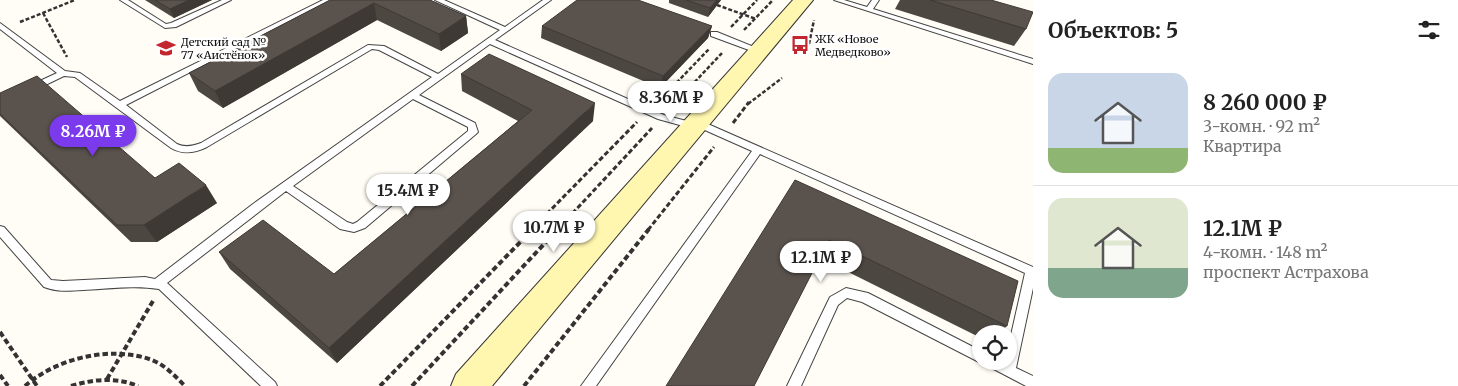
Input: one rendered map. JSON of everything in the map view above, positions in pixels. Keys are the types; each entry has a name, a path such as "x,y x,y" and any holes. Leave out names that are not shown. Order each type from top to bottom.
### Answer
{"street":[{"path":"469,386 803,0"}],"lane":[{"path":"124,0 165,26 176,24 228,0"},
{"path":"120,106 328,0"},
{"path":"438,0 506,30"},
{"path":"0,230 48,284 54,286 160,284 286,186 548,0"},
{"path":"837,0 1033,62"},
{"path":"869,10 876,0"},
{"path":"2,27 63,73 81,77 179,149 190,150 204,145 371,47 381,48 438,77"},
{"path":"718,35 760,51"},
{"path":"490,41 648,112 724,134 1032,272 1009,371 1033,383"},
{"path":"24,91 63,73"},
{"path":"286,186 344,226 354,228 361,225 473,132 472,125 414,94"},
{"path":"588,386 758,150"},
{"path":"160,284 270,386"},
{"path":"794,386 834,301 846,293 864,296 972,352"}],"path":[{"path":"2,27 75,0"},
{"path":"380,386 648,112 718,35 757,0"},
{"path":"412,386 661,117 773,0"},
{"path":"717,5 780,27"},
{"path":"43,13 67,56 50,64"},
{"path":"809,44 814,21 819,14"},
{"path":"524,386 750,101 782,78"},
{"path":"107,379 123,354 160,284"},
{"path":"0,332 37,386"},
{"path":"25,386 31,379 52,368 88,357 123,354 152,360 171,372 185,386"},
{"path":"0,375 8,386"},
{"path":"71,386 107,379 130,382 138,386"}],"building":[{"path":"155,0 189,0 170,9"},
{"path":"330,0 430,0 466,16 439,34 374,3 215,91 189,73"},
{"path":"577,0 638,0 712,26 663,76 542,26"},
{"path":"686,0 717,0 710,8"},
{"path":"930,0 991,0 1033,12 1026,29"},
{"path":"489,54 595,103 329,348 219,252 263,220 334,274 532,110 461,74"},
{"path":"37,76 155,178 179,163 206,185 144,225 117,225 0,114 0,93"},
{"path":"795,180 1018,281 1007,325 1005,325 829,240 754,386 666,386"}],"place":[{"name":"ЖК «Новое Медведково»","path":"800,45"},
{"name":"Детский сад № 77 «Аистёнок»","path":"166,48"}]}
